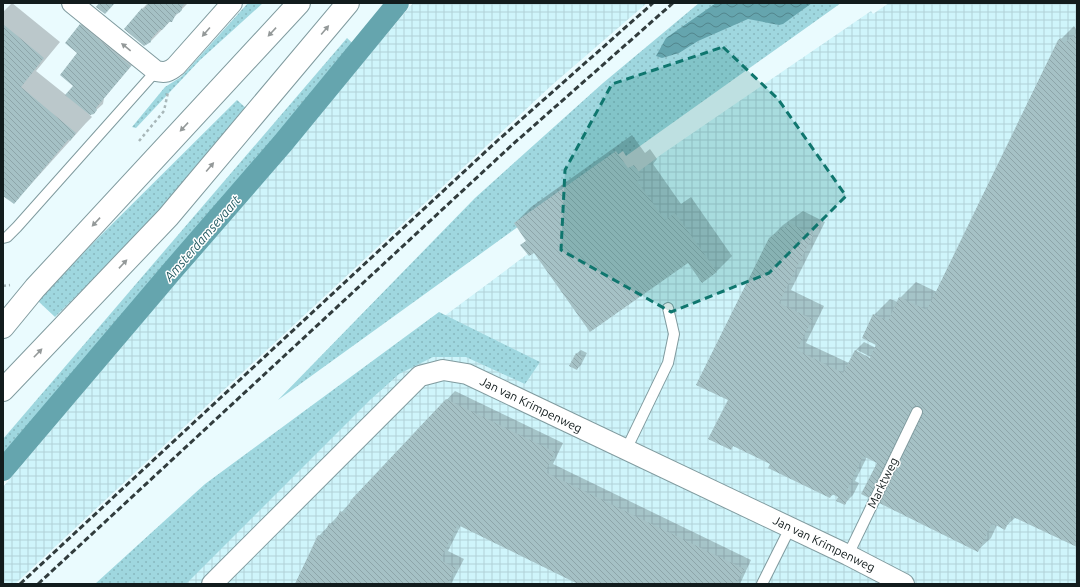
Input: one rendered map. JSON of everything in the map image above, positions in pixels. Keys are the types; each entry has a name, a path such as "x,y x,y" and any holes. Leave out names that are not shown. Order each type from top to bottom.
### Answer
{"main road":[{"path":"3,326 35,288 299,3"},
{"path":"5,378 168,217 348,3"}],"street":[{"path":"72,3 156,71 163,73 169,72 176,66 232,3"},
{"name":"Jan van Krimpenweg","path":"212,584 420,376 443,370 467,374 848,555 904,584"}],"lane":[{"path":"3,238 7,237 17,227 156,71"},
{"path":"626,450 668,363 674,334 668,308"},
{"name":"Marktweg","path":"848,555 917,412"},
{"path":"762,584 790,528"}],"highlighted area":[{"path":"723,47 778,99 846,196 769,273 671,312 561,250 565,170 612,84"}],"shaded area":[{"path":"248,3 263,3 200,60 136,128 132,127 165,87 181,77"},
{"path":"413,3 647,3 552,85 15,584 3,584 3,487"},
{"path":"699,3 841,3 626,156 623,151 278,400 475,198 603,83"},
{"path":"889,3 1077,3 1077,584 154,584 400,349 662,154 871,11 873,14"},
{"path":"347,38 362,52 3,471 3,439"},
{"path":"237,100 247,109 161,209 115,258 55,317 38,301 95,241"},
{"path":"439,312 540,362 525,384 466,357 433,357 399,374 370,400 186,584 95,584 205,484"}],"water":[{"path":"716,3 812,3 783,24 779,25 748,19 698,41 679,53 662,58 656,56 666,38"}],"building":[{"path":"99,3 115,3 105,14 96,7"},
{"path":"149,3 185,3 182,10 176,14 172,22 169,22 162,30 160,29 151,39 151,42 144,46 124,29 142,8 143,10"},
{"path":"3,24 44,58 21,87 76,133 70,141 69,139 14,204 3,196"},
{"path":"80,24 131,66 96,108 97,110 94,114 90,115 65,95 73,86 60,75 77,53 65,43"},
{"path":"1077,33 1077,547 1011,516 1005,530 992,523 978,552 861,494 877,463 863,456 847,490 851,492 845,505 836,501 838,497 832,494 830,498 768,468 770,464 733,446 731,450 708,439 728,400 696,385 769,238 790,223 813,235 779,303 812,319 797,350 843,373 855,350 870,358 876,345 862,338 873,314 888,321 899,297 927,310 1058,40 1061,38 1064,43"},
{"path":"616,151 628,168 634,165 642,176 637,181 665,220 675,213 717,272 702,283 688,263 590,332 534,253 529,256 520,245 526,241 514,223"},
{"path":"576,353 583,357 577,370 569,366"},
{"path":"446,399 555,452 545,472 744,569 736,584 578,584 458,525 440,560 456,568 447,584 295,584 318,535 323,537 329,523 334,525 340,511 345,513 351,500"}],"waterway":[{"name":"Amsterdamsevaart","path":"3,470 283,143 398,3"}],"railway":[{"path":"20,584 497,141 653,3"},
{"path":"38,584 512,145 673,3"}]}
